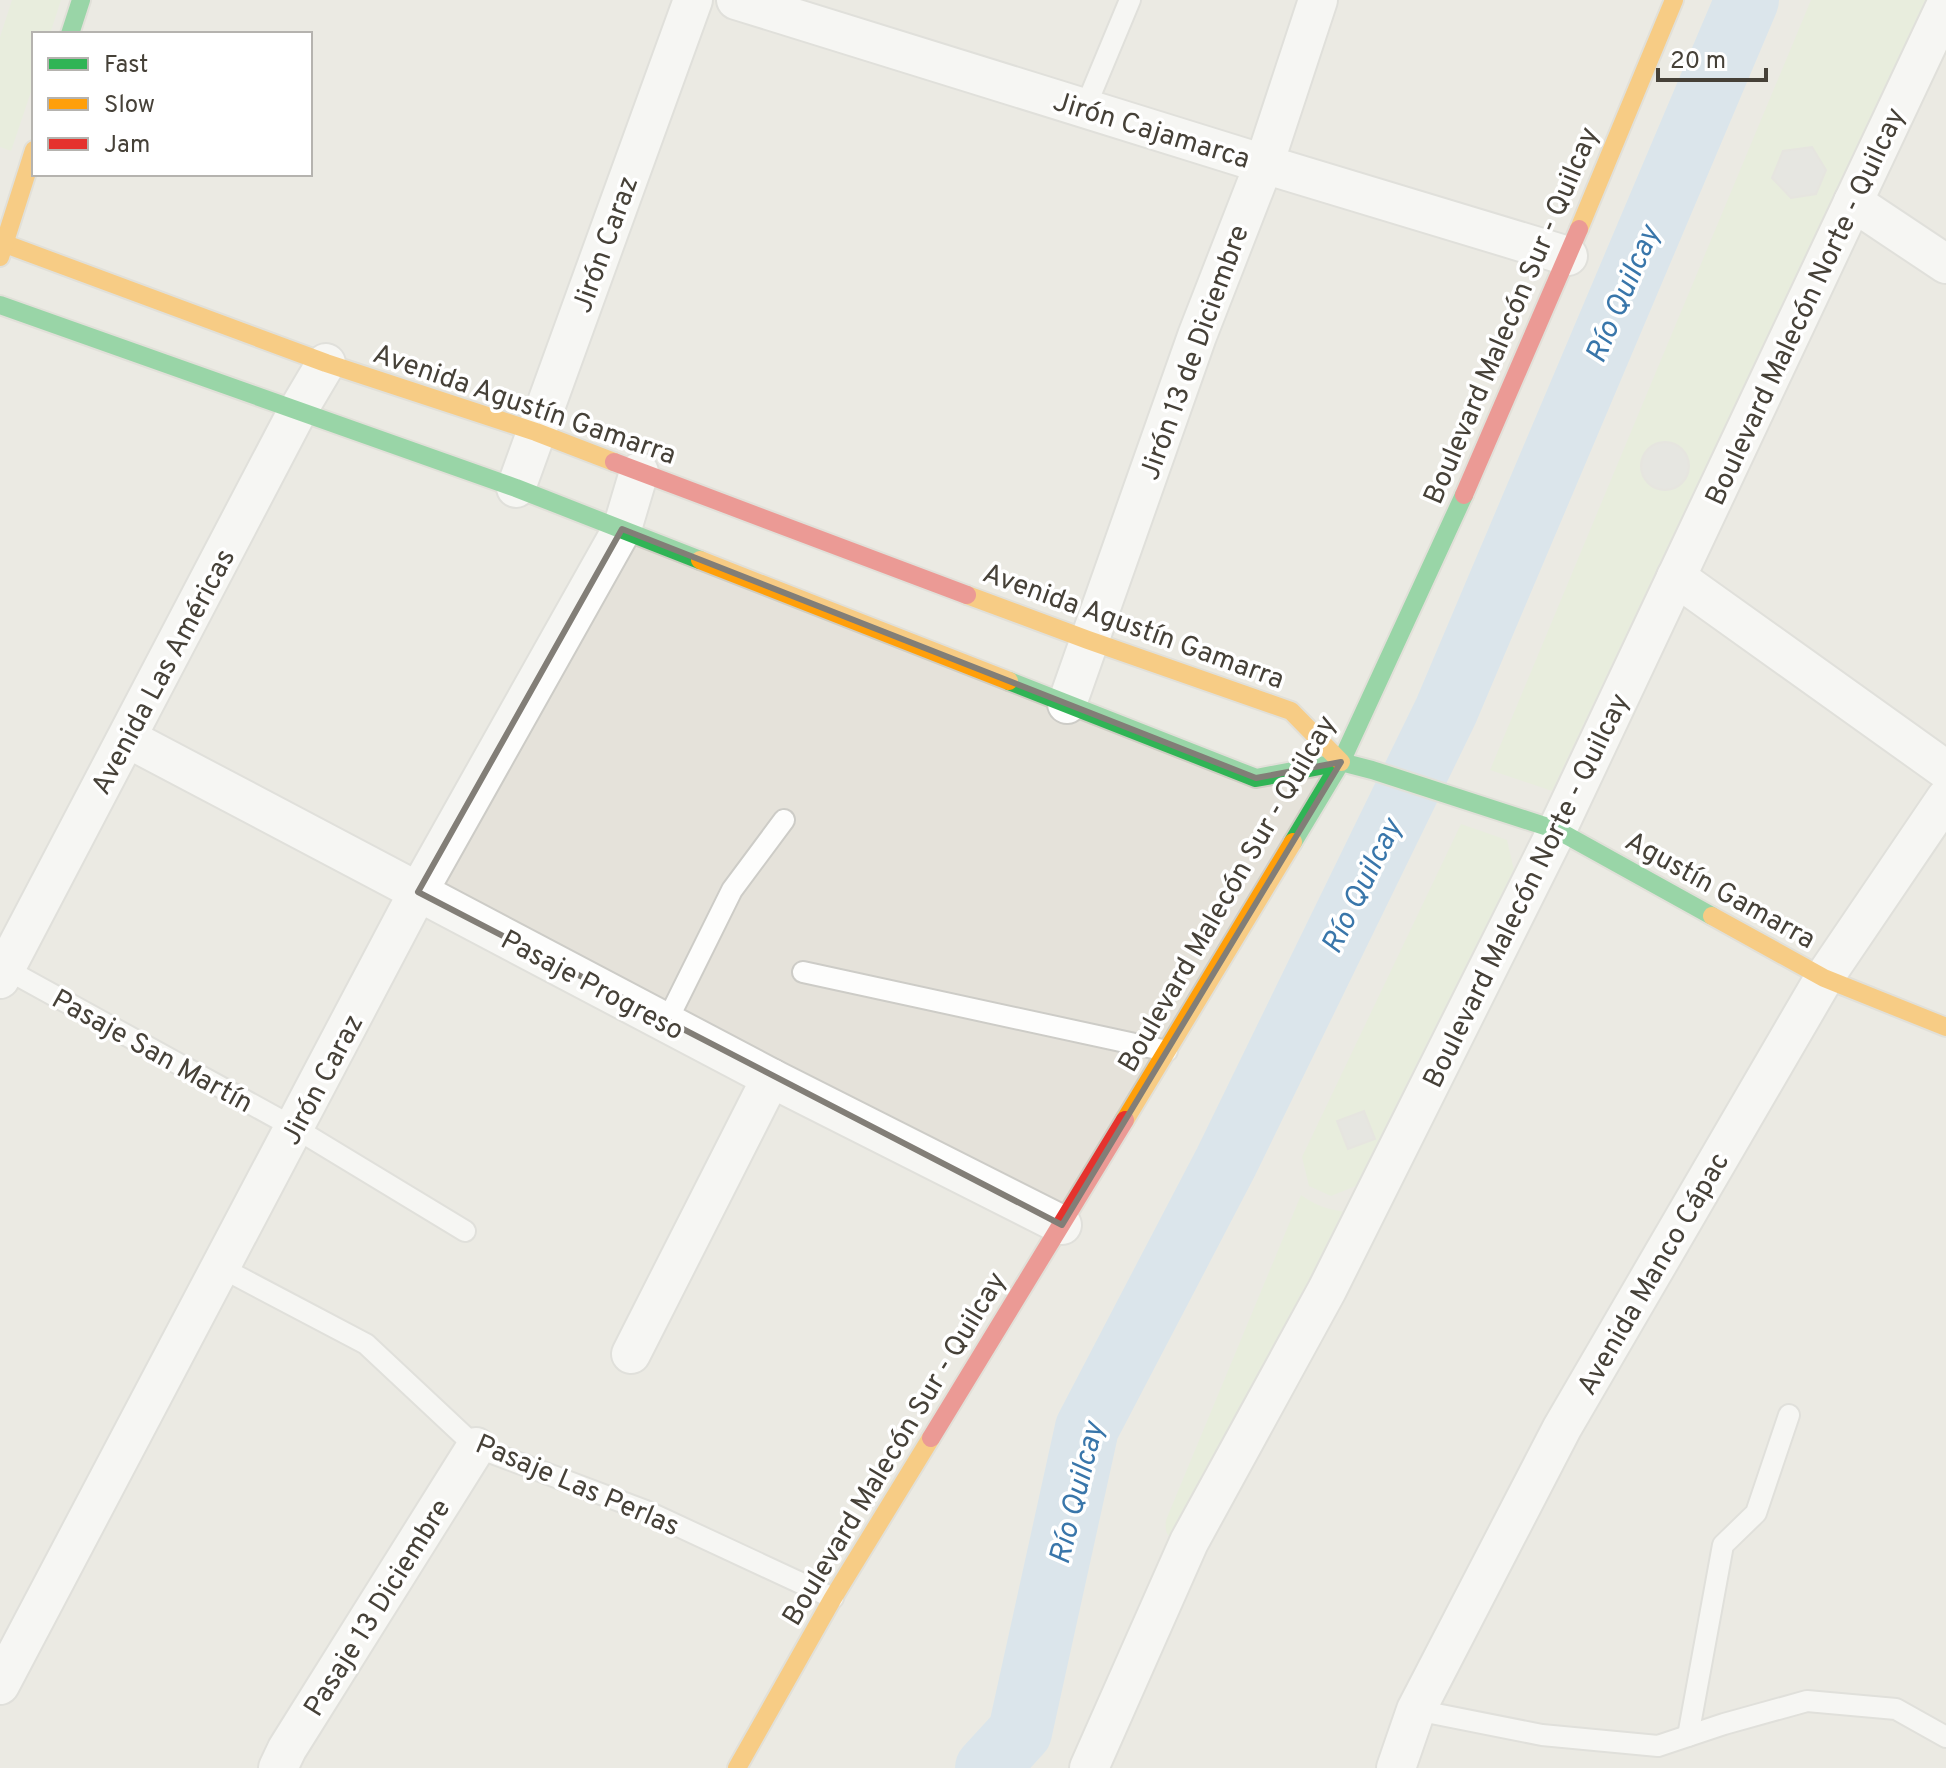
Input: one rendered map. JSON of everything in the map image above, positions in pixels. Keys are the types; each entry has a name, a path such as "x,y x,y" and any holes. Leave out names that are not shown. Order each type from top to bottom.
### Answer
{"street":[{"path":"71,32 81,0"},
{"name":"Jirón Caraz","path":"516,488 693,0"},
{"name":"Jirón Cajamarca","path":"736,0 1568,256"},
{"name":"Jirón 13 de Diciembre","path":"1067,704 1197,336 1264,164 1318,0"},
{"name":"Boulevard Malecón Sur - Quilcay","path":"737,1768 833,1598 1341,762 1491,435 1674,0"},
{"name":"Boulevard Malecón Norte - Quilcay","path":"1089,1768 1189,1542 1327,1290 1557,830 1946,5"},
{"path":"1,247 32,156"},
{"path":"1853,202 1946,264"},
{"name":"Avenida Agustín Gamarra","path":"1,247 326,363 536,432 1088,640 1291,711 1341,762"},
{"path":"0,305 516,488 1256,778 1341,762"},
{"name":"Avenida Las Américas","path":"3,974 297,412 326,363"},
{"name":"Jirón Caraz","path":"0,1685 418,892 622,529 639,472"},
{"path":"1676,577 1946,770"},
{"name":"Pasaje Progreso","path":"127,738 771,1078 1062,1225"},
{"name":"Agustín Gamarra","path":"1341,762 1557,830 1824,978 1946,1027"},
{"name":"Avenida Manco Cápac","path":"1396,1768 1416,1710 1562,1428 1824,978 1946,798"},
{"path":"631,1354 771,1078"},
{"name":"Pasaje 13 Diciembre","path":"278,1768 476,1447"}],"lane":[{"path":"1085,108 1130,0"},
{"path":"666,1023 732,890 784,820"},
{"path":"803,972 1167,1051"},
{"name":"Pasaje San Martín","path":"3,974 295,1128 465,1231"},
{"name":"Pasaje Las Perlas","path":"220,1267 366,1344 476,1447 646,1511 833,1598"},
{"path":"1688,1736 1723,1545 1756,1513 1789,1415"},
{"path":"1416,1710 1542,1735 1658,1746 1807,1701 1896,1709 1946,1737"}],"highlighted area":[{"path":"622,529 1256,778 1341,762 1062,1225 418,892"}],"shaded area":[{"path":"0,0 1946,0 1946,1768 0,1768"}],"green space":[{"path":"12,0 61,0 51,32 32,32 32,89 11,151 0,147 0,37"},
{"path":"1811,0 1927,0 1552,791 1490,770"},
{"path":"1461,824 1507,840 1514,870 1361,1184 1331,1196 1309,1186 1302,1157"},
{"path":"1301,1195 1323,1207 1348,1212 1174,1539 1166,1531 1166,1520"}],"building":[{"path":"1812,147 1826,170 1816,194 1791,198 1772,178 1783,151"},
{"path":"1665,442 1682,449 1689,466 1682,483 1665,490 1648,483 1641,466 1648,449"},
{"path":"1364,1111 1375,1139 1348,1149 1337,1121"}],"waterway":[{"name":"Río Quilcay","path":"987,1768 1020,1732 1087,1428 1226,1162 1446,711 1747,0"}],"traffic: fast":[{"path":"71,32 81,0"},
{"path":"0,305 516,488 700,560"},
{"path":"1293,842 1341,762 1464,495"},
{"path":"1009,681 1256,778 1341,762 1557,830 1712,916"}],"traffic: slow":[{"path":"1579,229 1674,0"},
{"path":"0,257 32,156"},
{"path":"0,242 326,363 536,432 614,462"},
{"path":"700,560 1009,681"},
{"path":"967,595 1291,711 1341,762"},
{"path":"1125,1120 1293,842"},
{"path":"1712,916 1824,978 1946,1027"},
{"path":"737,1768 833,1598 931,1438"}],"traffic: jam":[{"path":"1464,495 1579,229"},
{"path":"614,462 967,595"},
{"path":"931,1438 1125,1120"}]}
